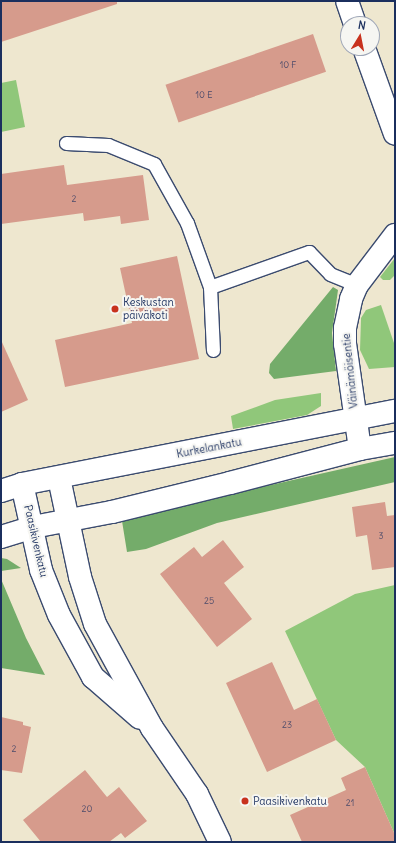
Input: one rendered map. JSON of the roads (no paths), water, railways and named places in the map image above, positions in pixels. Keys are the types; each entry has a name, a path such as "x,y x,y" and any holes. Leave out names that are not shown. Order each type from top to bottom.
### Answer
{"street":[{"path":"347,1 352,16"},
{"path":"367,56 395,134"},
{"name":"Väinämöisentie","path":"360,449 345,328 351,299 357,285 395,235"},
{"name":"Kurkelankatu","path":"1,491 22,484 59,478 395,411"},
{"path":"1,537 33,527 112,512 360,449 395,443"},
{"name":"Paasikivenkatu","path":"59,478 80,577 95,624 152,728 197,794 220,842"},
{"name":"Paasikivenkatu","path":"22,484 33,527 41,570 60,615 93,677 152,728"}],"lane":[{"path":"66,143 108,145 154,164 187,223 210,287 213,350"},
{"path":"210,287 309,252 330,274 357,285"}],"place":[{"name":"Keskustan päiväkoti","path":"115,309"},
{"name":"Paasikivenkatu","path":"245,801"}]}
